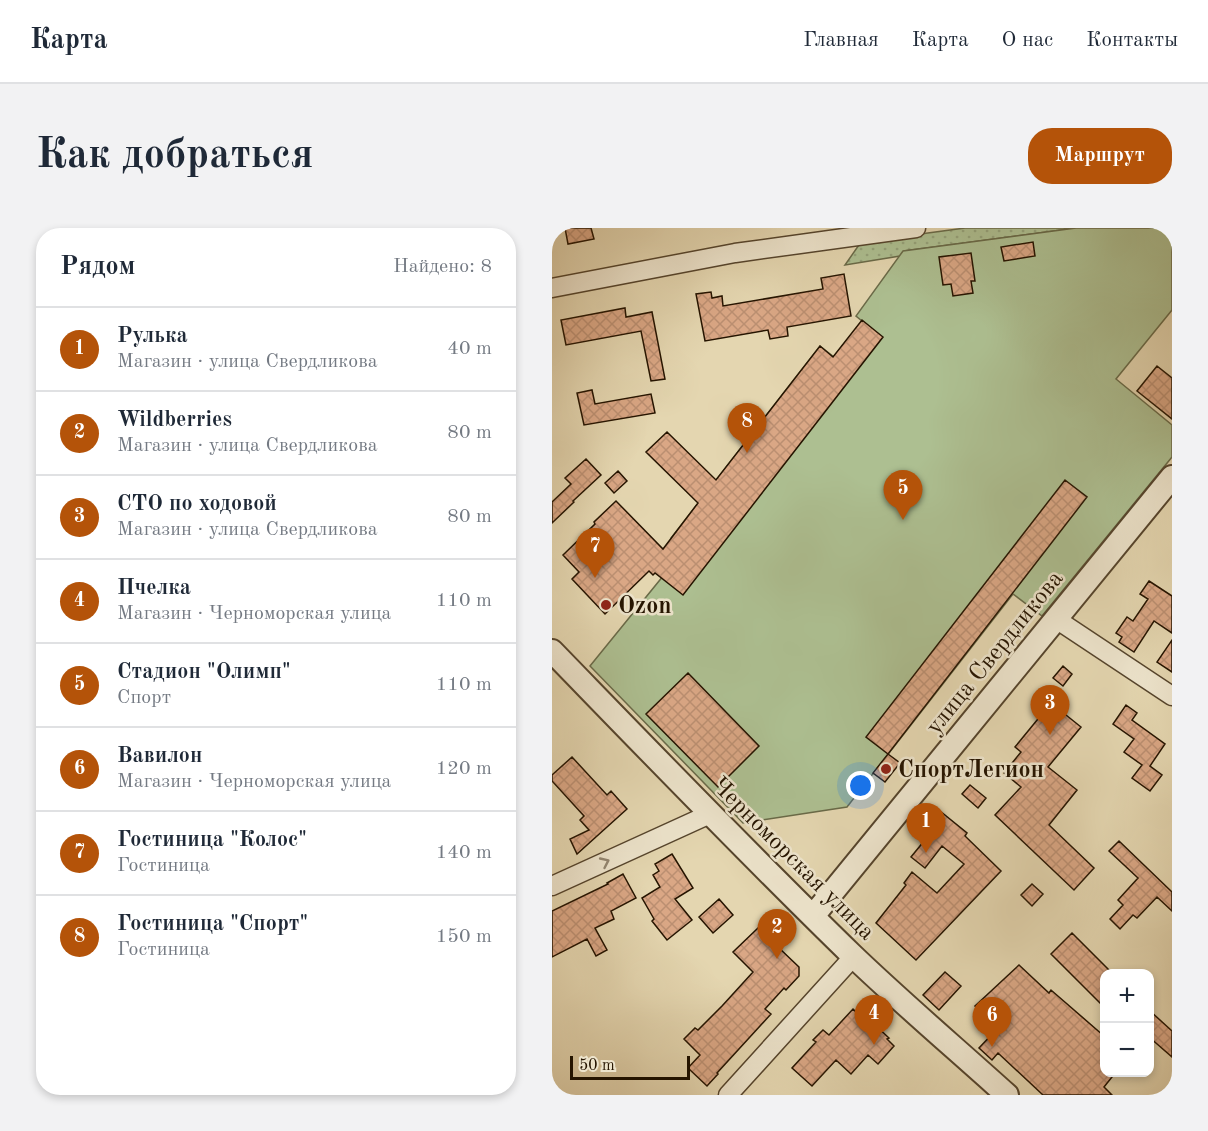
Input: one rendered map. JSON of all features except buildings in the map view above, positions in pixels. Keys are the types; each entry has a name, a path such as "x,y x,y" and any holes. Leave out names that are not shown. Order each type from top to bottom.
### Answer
{"street":[{"path":"552,288 735,253 916,228"},
{"name":"улица Свердликова","path":"813,916 1172,477"},
{"path":"1056,618 1172,696"},
{"name":"Черноморская улица","path":"552,651 710,814 813,916 1007,1095"},
{"path":"552,886 710,814"},
{"path":"728,1095 854,956"}],"green space":[{"path":"965,228 1076,228 904,251 900,256 845,265 861,242"},
{"path":"1076,228 1172,228 1172,310 1116,379 1172,425 1172,457 1042,616 1013,594 847,807 743,823 590,666 685,549 671,538 820,346 834,357 862,321 856,316 903,251"}],"place":[{"name":"Гостиница \"Спорт\"","path":"747,453"},
{"name":"Стадион \"Олимп\"","path":"903,520"},
{"name":"Гостиница \"Колос\"","path":"595,578"},
{"name":"Ozon","path":"606,605"},
{"name":"СТО по ходовой","path":"1050,735"},
{"name":"СпортЛегион","path":"886,769"},
{"name":"Рулька","path":"926,853"},
{"name":"Wildberries","path":"777,959"},
{"name":"Пчелка","path":"874,1045"},
{"name":"Вавилон","path":"992,1047"}]}
